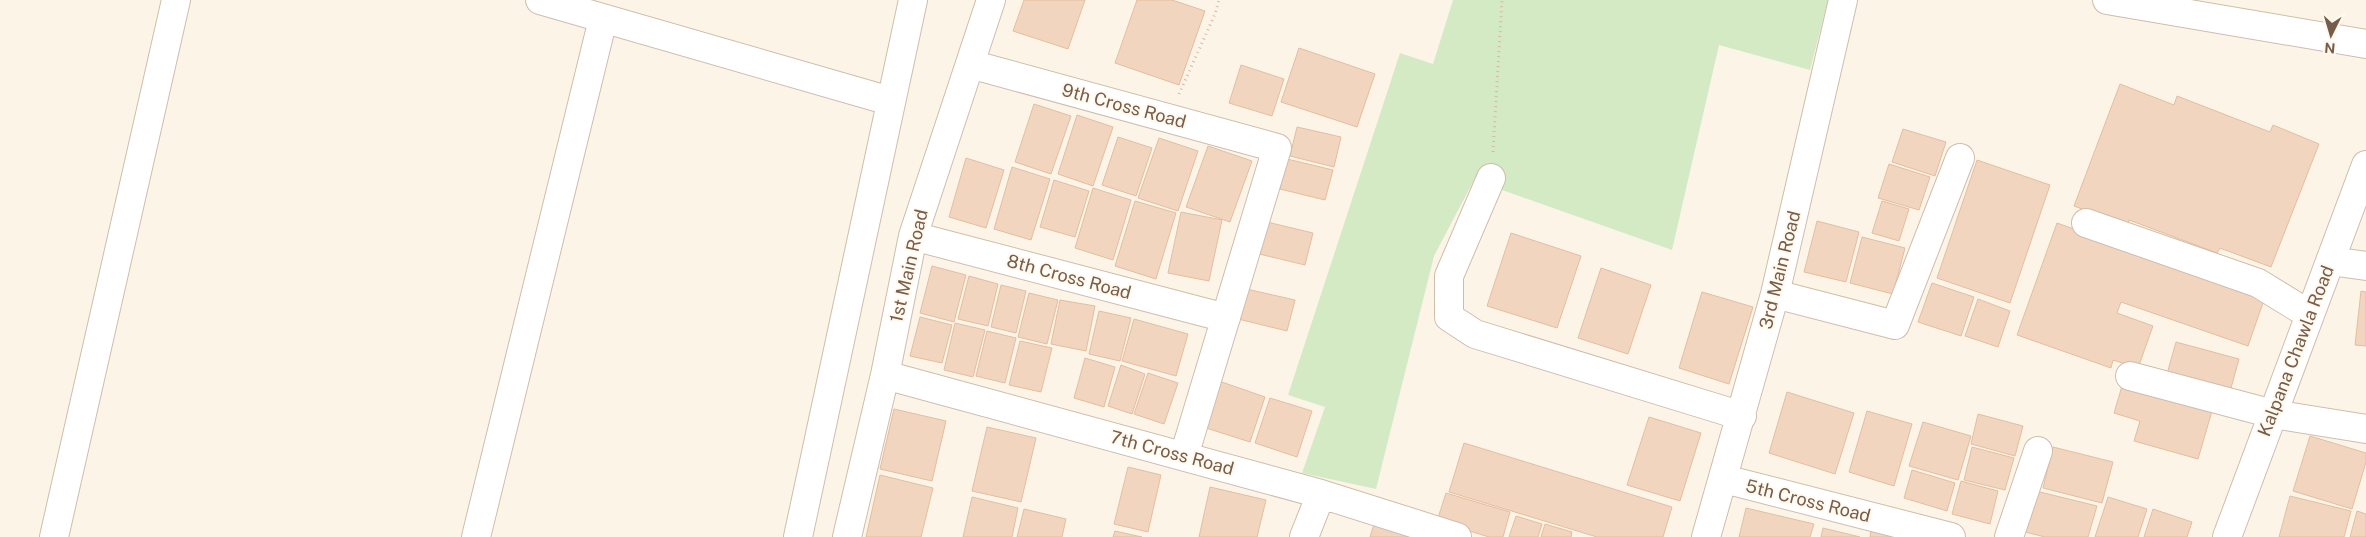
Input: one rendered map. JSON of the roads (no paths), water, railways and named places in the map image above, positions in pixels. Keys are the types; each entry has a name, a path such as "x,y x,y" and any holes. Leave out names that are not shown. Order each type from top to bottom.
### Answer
{"street":[{"path":"54,537 176,0"},
{"path":"540,0 890,101"},
{"path":"798,537 913,0"},
{"name":"1st Main Road","path":"847,537 885,375 913,236 991,0"},
{"name":"3rd Main Road","path":"1706,537 1742,416 1775,294 1843,0"},
{"path":"2107,0 2366,44"},
{"path":"476,537 603,19"},
{"name":"9th Cross Road","path":"970,64 1277,148 1226,318"},
{"path":"1775,294 1895,325 1960,158"},
{"name":"Kalpana Chawla Road","path":"2227,537 2366,165"},
{"path":"1491,178 1449,276 1449,317 1475,334 1742,416"},
{"path":"2086,223 2258,283 2310,315"},
{"name":"8th Cross Road","path":"913,236 1226,318"},
{"path":"2330,261 2366,266"},
{"path":"1184,456 1226,318"},
{"name":"7th Cross Road","path":"885,375 1321,494 1457,537"},
{"path":"2130,376 2273,414 2366,429"},
{"path":"2009,537 2038,452"},
{"name":"5th Cross Road","path":"1724,479 1951,537"},
{"path":"1304,537 1321,494"}]}
